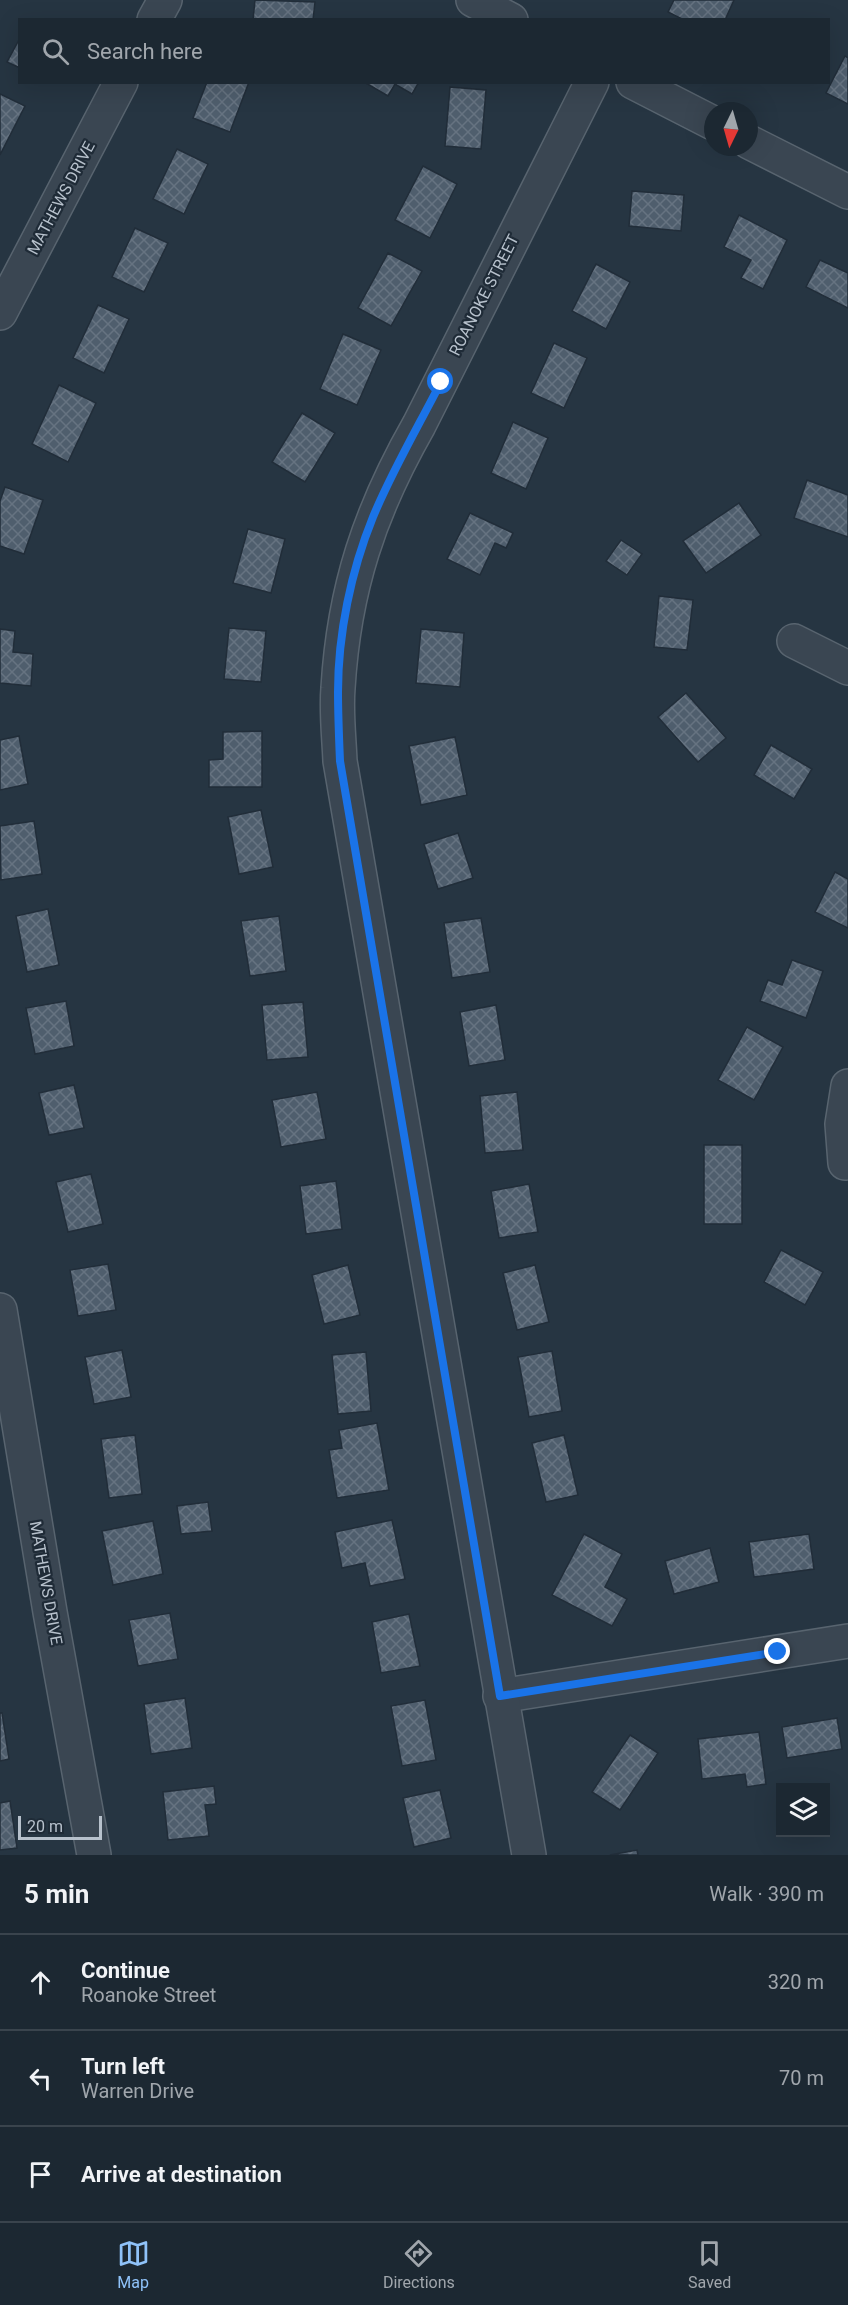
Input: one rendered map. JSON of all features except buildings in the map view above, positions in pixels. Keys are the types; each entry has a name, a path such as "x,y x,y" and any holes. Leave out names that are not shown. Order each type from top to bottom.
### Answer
{"street":[{"path":"155,18 165,0"},
{"path":"473,0 507,18"},
{"name":"MATHEWS DRIVE","path":"0,313 120,84"},
{"name":"ROANOKE STREET","path":"529,1855 340,761 338,691 343,633 354,575 372,519 396,466 419,425 591,84"},
{"path":"637,84 704,118"},
{"path":"758,147 848,192"},
{"path":"794,641 848,668"},
{"path":"845,1163 842,1124 848,1086"},
{"name":"MATHEWS DRIVE","path":"0,1310 50,1612 94,1855"},
{"path":"500,1696 848,1641"}],"route":[{"path":"441,382 388,483 372,519 354,575 343,633 338,691 340,761 500,1696 778,1652"}]}
